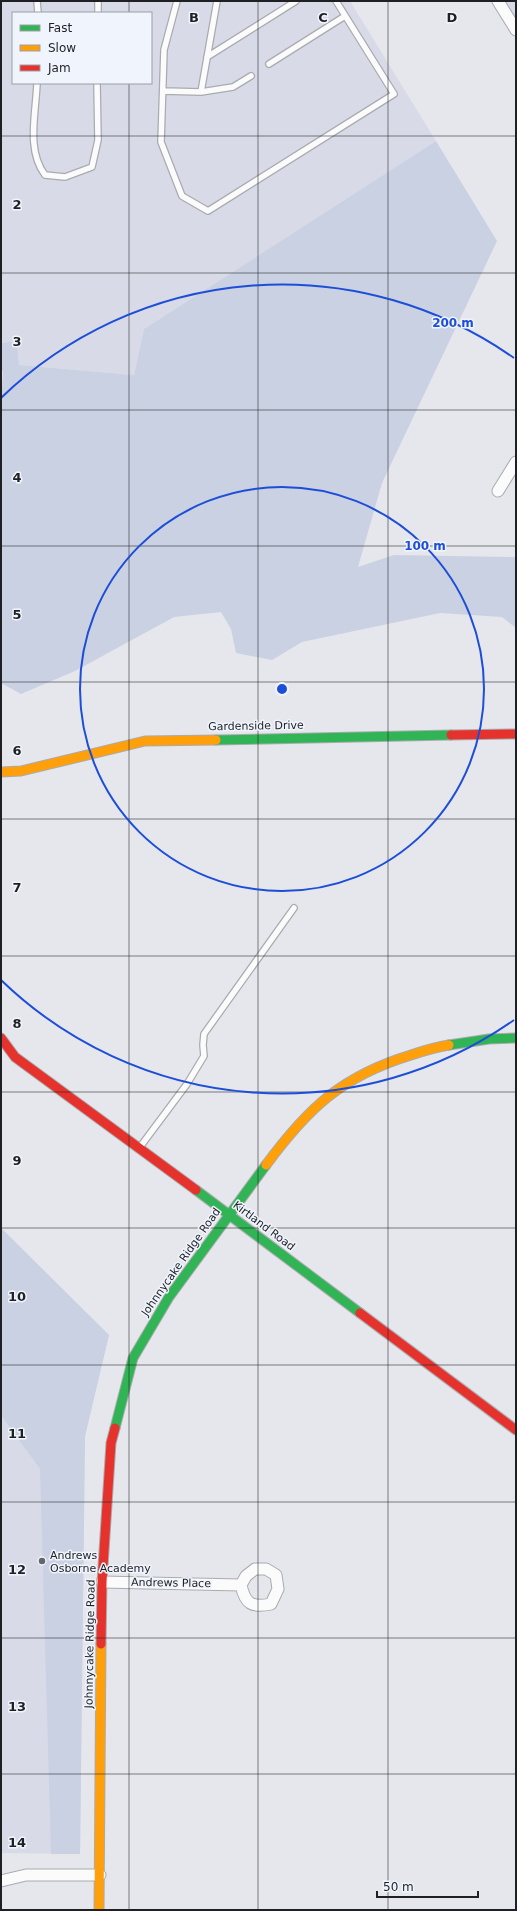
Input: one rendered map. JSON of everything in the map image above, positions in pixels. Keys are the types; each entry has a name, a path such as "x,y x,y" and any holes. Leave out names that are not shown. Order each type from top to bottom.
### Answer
{"street":[{"path":"498,1 516,30"},
{"path":"498,491 516,462"},
{"name":"Gardenside Drive","path":"1,772 21,771 145,741 516,734"},
{"name":"Kirtland Road","path":"1,1038 15,1057 229,1214 516,1430"},
{"name":"Johnnycake Ridge Road","path":"100,1910 102,1582 111,1443 133,1358 168,1297 282,1143 314,1108 341,1086 375,1068 440,1046 489,1039 516,1038"},
{"name":"Andrews Place","path":"102,1582 241,1585"},
{"path":"1,1881 26,1875 100,1875"}],"lane":[{"path":"37,1 38,12"},
{"path":"98,1 98,12"},
{"path":"177,1 164,50 161,142 182,196 208,211 394,94 336,1"},
{"path":"201,92 216,4 223,1"},
{"path":"207,57 296,1"},
{"path":"269,64 345,16"},
{"path":"163,91 201,92 234,87 251,76"},
{"path":"37,84 33,150 39,166 45,175 65,177 92,167 98,140 97,84"},
{"path":"139,1149 187,1084 204,1056 202,1045 204,1034 294,908"}],"shaded area":[{"path":"1,1 350,1 436,141 144,329 134,375 19,365 17,341 1,343"},
{"path":"503,1 516,1 516,21"},
{"path":"436,141 497,241 382,483 358,567 394,555 516,557 516,628 502,617 440,613 302,642 272,660 236,653 231,629 221,612 174,617 75,671 21,694 1,683 1,402 3,371 1,371 1,343 17,341 19,365 134,375 144,329"},
{"name":"Andrews Osborne Academy","path":"1,1228 109,1335 85,1436 80,1854 1,1853"},
{"name":"Andrews Osborne Academy","path":"1,1228 109,1335 85,1436 80,1854 51,1854 40,1469 1,1415"}],"traffic: fast":[{"path":"216,740 451,735"},
{"path":"449,1045 489,1039 516,1038"},
{"path":"115,1428 133,1358 169,1297 266,1165"},
{"path":"196,1190 360,1313"}],"traffic: slow":[{"path":"1,772 21,771 145,741 216,740"},
{"path":"266,1165 281,1145 312,1111 328,1096 346,1084 387,1063 449,1045"},
{"path":"99,1910 101,1644"}],"traffic: jam":[{"path":"451,735 516,734"},
{"path":"1,1038 15,1057 196,1190"},
{"path":"360,1313 516,1430"},
{"path":"101,1644 102,1582 111,1443 115,1428"}],"place":[{"name":"Andrews Osborne Academy","path":"42,1561"}]}
